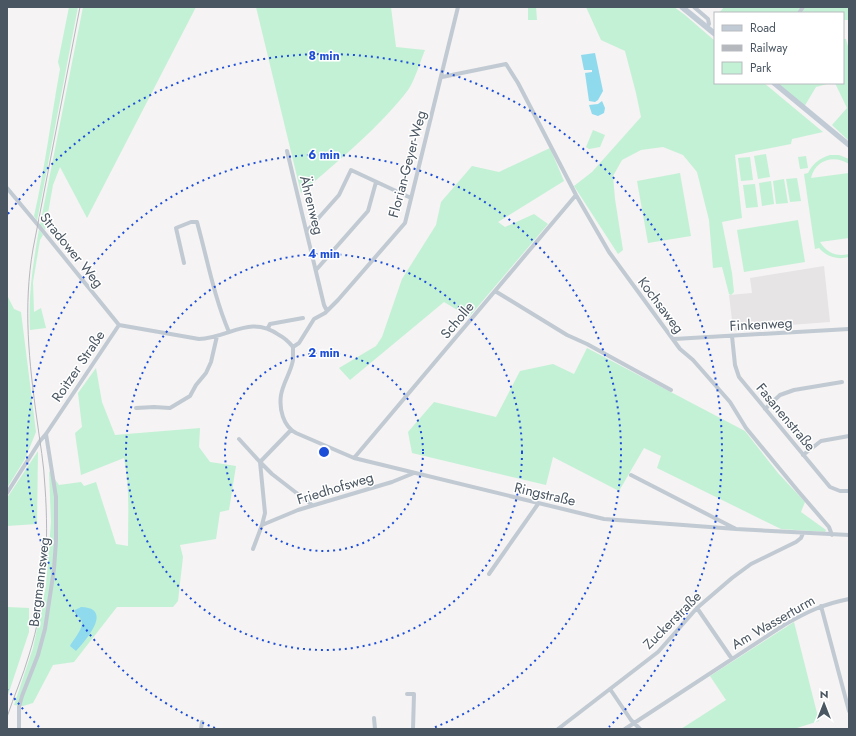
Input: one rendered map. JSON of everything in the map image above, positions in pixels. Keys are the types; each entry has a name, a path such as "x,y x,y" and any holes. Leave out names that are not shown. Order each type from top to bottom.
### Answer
{"street":[{"name":"Florian-Geyer-Weg","path":"292,347 299,343 314,319 327,311 338,300 405,223 458,7"},
{"path":"682,7 714,33"},
{"path":"694,7 708,19 709,23 707,27"},
{"name":"Kochsaweg","path":"442,77 506,64 518,82 576,195 609,252 680,349 730,402 746,428 829,527 832,535"},
{"path":"775,84 849,145"},
{"name":"Ährenweg","path":"287,151 324,305 327,311"},
{"path":"307,231 339,195 351,170 411,198"},
{"path":"316,270 368,211 376,182"},
{"name":"Stradower Weg","path":"7,188 119,325"},
{"name":"Scholle","path":"354,458 576,195"},
{"path":"184,263 176,228 191,222 197,222 220,306 229,332"},
{"path":"495,291 567,335 587,344 671,390"},
{"name":"Roitzer Straße","path":"268,328 270,324 303,318"},
{"name":"Roitzer Straße","path":"7,493 40,441 119,325 199,339 209,339 252,326 268,328 286,339 292,347"},
{"name":"Finkenweg","path":"674,339 849,329"},
{"path":"136,408 170,408 190,396 196,385 206,373 211,362 217,336"},
{"name":"Fasanenstraße","path":"732,336 737,372 740,377 830,487 840,491 849,491"},
{"path":"253,549 265,513 260,462 291,430 285,422 282,414 281,395 293,359 292,347"},
{"path":"765,409 780,396 794,390 842,382"},
{"name":"Ringstraße","path":"291,430 354,458 604,519 738,530 849,535"},
{"name":"Bergmannsweg","path":"19,729 19,707 38,655 45,629 54,569 56,541 56,497 46,434"},
{"path":"803,455 820,441 849,436"},
{"path":"239,439 272,474 312,505"},
{"name":"Friedhofsweg","path":"262,525 312,505 392,482 415,473"},
{"path":"631,476 738,530"},
{"path":"489,574 538,504"},
{"name":"Zuckerstraße","path":"558,729 658,652 697,608 732,578 751,564 796,542 801,538 803,533"},
{"name":"Am Wasserturm","path":"625,729 784,625 808,611 849,599"},
{"path":"821,606 849,711"},
{"name":"Am Wasserturm","path":"697,608 732,659"},
{"path":"610,689 640,729"},
{"path":"407,694 414,694 413,729"},
{"path":"374,718 375,729"},
{"path":"202,722 202,729"}],"shaded area":[{"path":"824,266 830,322 762,327 761,330 735,331 733,328 729,295 752,293 750,278"}],"green space":[{"path":"69,7 78,7 37,221 34,216 45,161 60,69 58,62"},
{"path":"83,7 196,7 87,218 60,167 53,185 45,230 40,225"},
{"path":"256,7 391,7 396,47 425,50 411,86 397,104 358,144 301,193"},
{"path":"528,7 536,7 537,20 528,20"},
{"path":"586,7 674,7 714,40 714,84 765,84 823,132 792,139 791,144 735,155 742,218 722,222 732,273 734,292 731,295 729,294 722,267 713,268 709,220 697,172 683,155 663,147 641,150 622,160 613,176 623,250 618,254 574,186 592,172 641,117 625,51 601,40"},
{"path":"724,7 849,7 849,20 844,20 844,12 720,12"},
{"path":"844,39 846,39 849,50 849,141 832,125 847,108 835,84 844,84"},
{"path":"778,84 827,84 816,87 804,107"},
{"path":"593,130 605,135 600,147 589,149 586,147"},
{"path":"550,148 564,181 498,222 505,227 534,214 548,224 469,317 444,302 350,380 339,368 376,346 382,337 402,279 436,225 441,202 472,166 499,172"},
{"path":"766,154 770,177 758,179 754,156"},
{"path":"830,155 839,155 849,159 849,164 837,159 826,160 817,167 811,178 849,173 849,238 820,242 826,249 833,253 840,255 849,254 849,257 845,258 832,257 825,254 819,248 815,249 804,174 808,173 817,161"},
{"path":"806,156 808,168 800,169 798,157"},
{"path":"750,157 753,180 741,181 738,158"},
{"path":"680,173 691,236 648,243 637,181"},
{"path":"797,178 801,201 790,202 786,179"},
{"path":"784,179 788,203 776,204 773,181"},
{"path":"771,181 774,204 762,206 759,183"},
{"path":"755,184 758,207 746,208 743,185"},
{"path":"798,220 805,262 744,272 737,230"},
{"path":"39,229 43,235 40,240 33,282 34,312 41,308 46,328 30,330 30,292"},
{"path":"7,295 14,309 21,312 36,432 25,459 7,488"},
{"path":"587,348 745,431 778,473 805,502 801,512 826,530 825,532 781,529 657,468 661,456 644,448 619,491 553,457 546,485 412,453 408,432 434,402 496,417 520,371 553,364 574,374"},
{"path":"96,368 102,402 115,435 200,428 199,447 210,462 236,466 229,510 220,512 216,539 180,545 183,557 178,601 173,607 117,607 74,662 53,665 33,703 23,706 14,705 33,648 46,586 51,522 49,471 59,485 81,482 84,486 96,482 116,544 128,546 128,491 124,458 81,475 75,433 82,427 78,393"},
{"path":"38,451 37,524 7,526 7,498"},
{"path":"7,607 29,608 29,632 7,698"},
{"path":"794,622 819,721 797,729 681,729 726,700 710,676"}],"water":[{"path":"595,53 603,91 598,100 595,102 589,101 585,73 592,72 592,70 584,70 581,55"},
{"path":"602,101 605,108 604,113 598,116 592,114 589,105 598,104"},
{"path":"81,607 91,609 96,613 97,618 91,633 76,651 70,646 81,629 82,621 76,615 75,610"}],"railway":[{"path":"7,717 24,671 35,635 43,593 47,529 46,508 43,462 34,398 28,334 28,292 33,249 80,7"}]}
